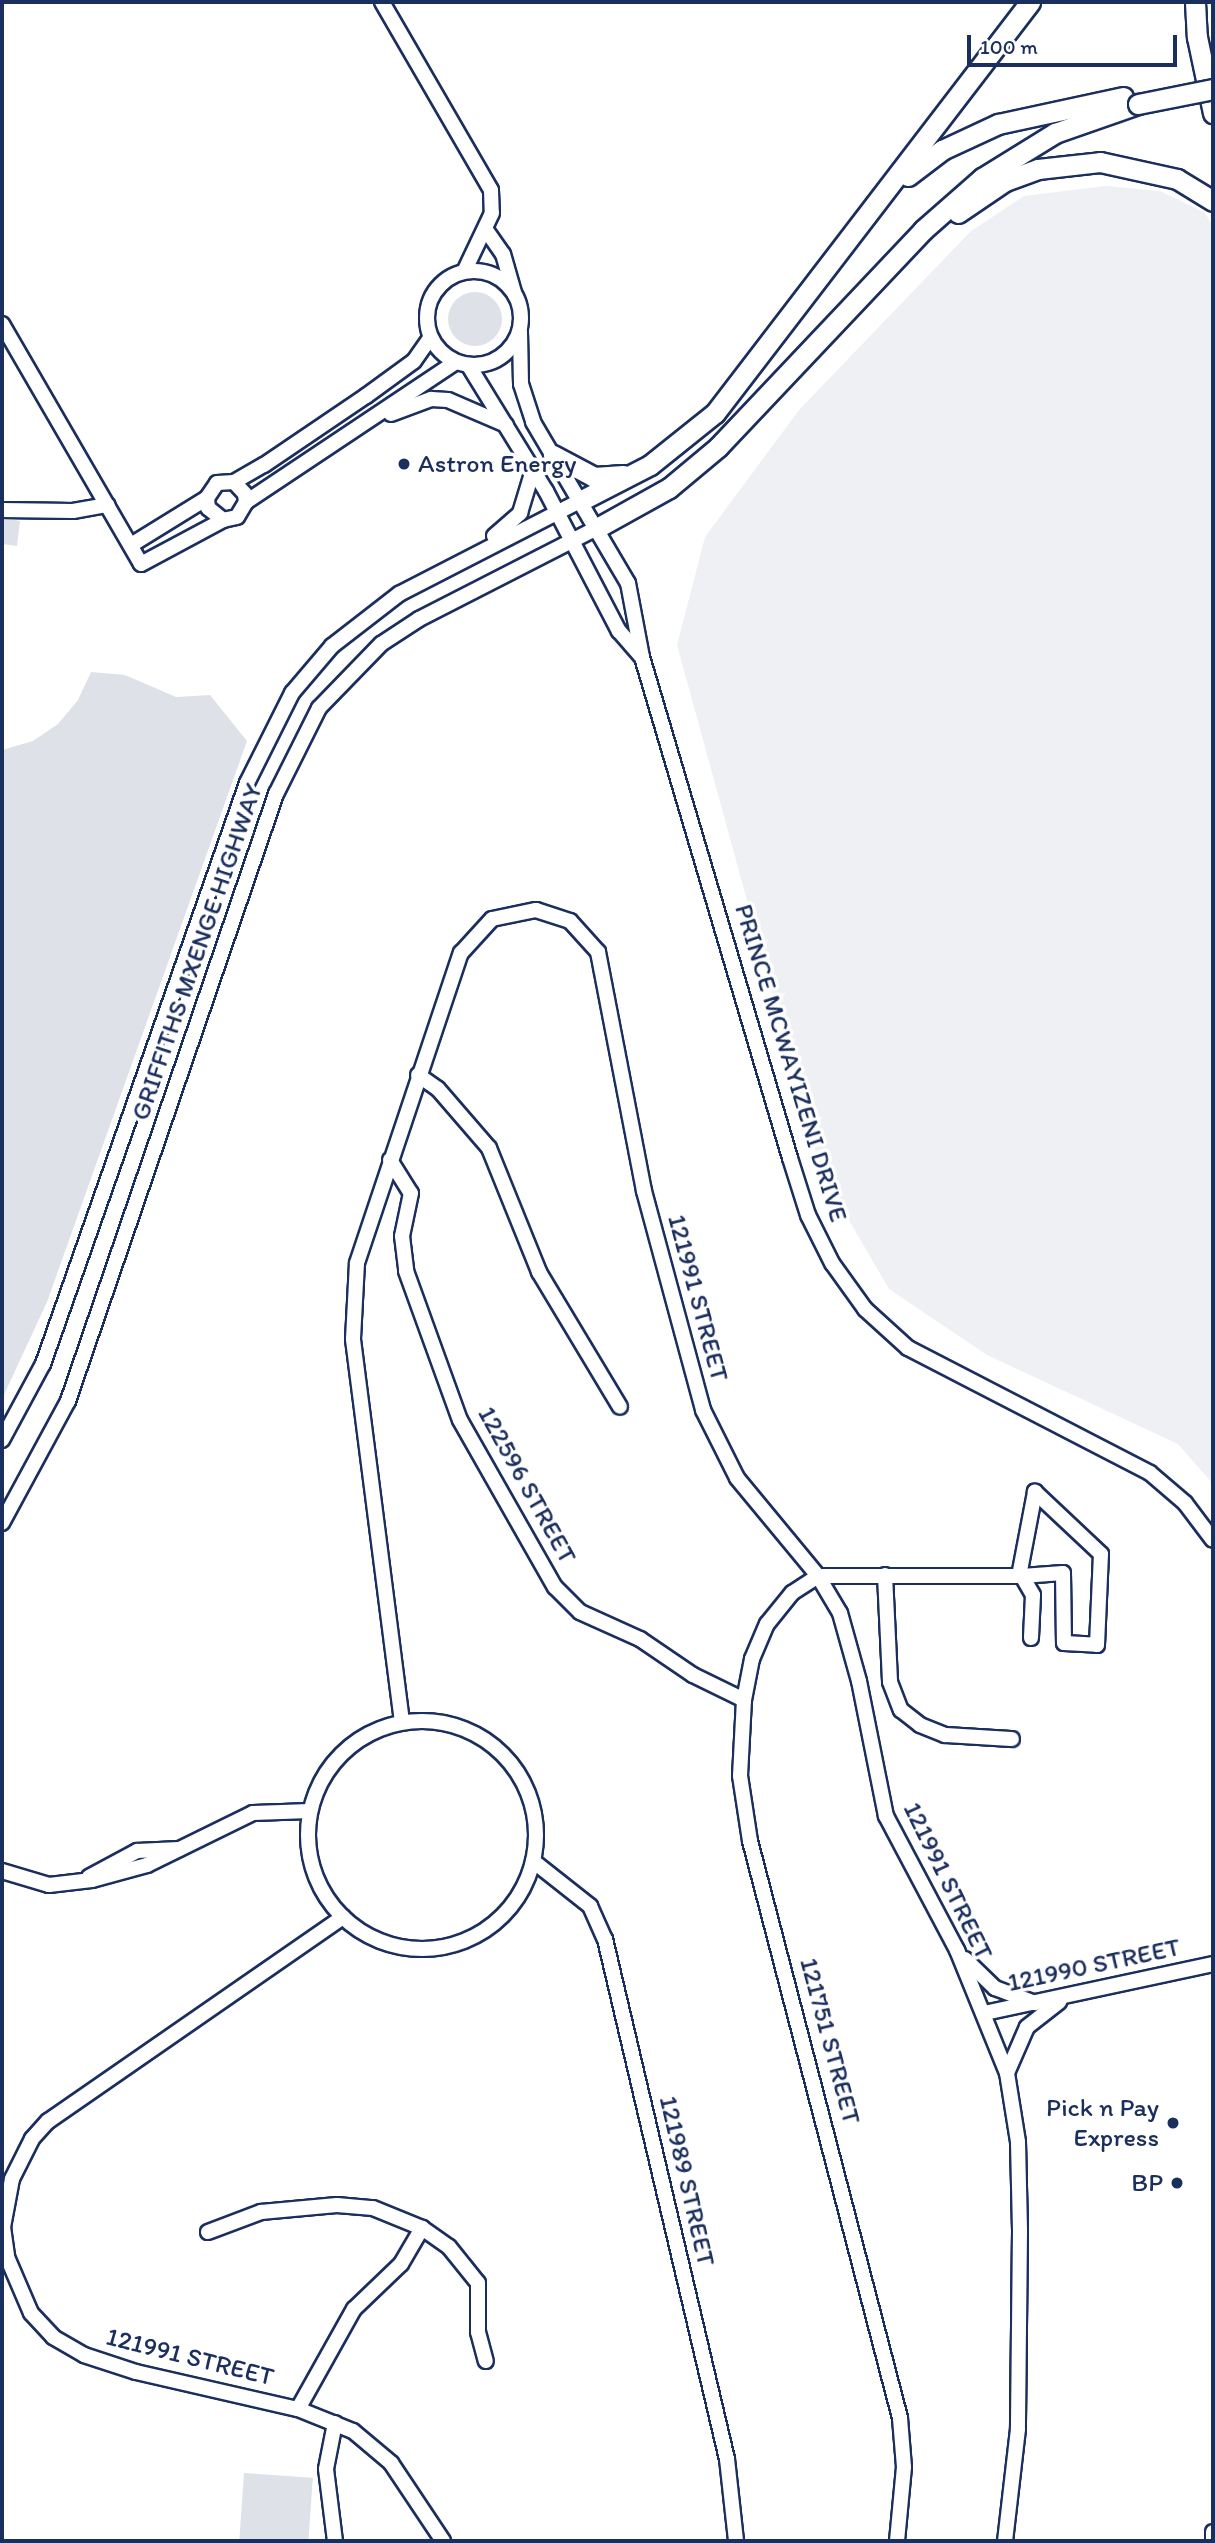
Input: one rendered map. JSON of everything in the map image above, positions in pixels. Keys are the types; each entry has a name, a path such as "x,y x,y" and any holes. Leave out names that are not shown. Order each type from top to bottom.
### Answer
{"main road":[{"path":"582,500 636,472 683,441 715,412 1030,2"},
{"path":"1195,2 1197,37 1213,113"},
{"path":"597,528 669,488 711,454 923,230 982,178 1055,133 1139,99 1213,79"},
{"path":"872,210 919,165 969,135 1035,114 1213,89"},
{"path":"856,303 931,234 976,199 1005,181 1038,169 1100,162 1140,168 1177,179 1213,201"},
{"path":"553,455 594,477 636,472"}],"street":[{"path":"382,2 486,176 495,203 486,230 464,272"},
{"path":"2,324 141,564 223,520 237,517 246,502 463,364 482,365 506,354 520,332 522,318 503,254 486,230"},
{"path":"131,545 207,498 217,483 233,482 414,361 430,337 427,316 433,296 450,277 464,272 492,274 514,292"},
{"name":"PRINCE MCWAYIZENI DRIVE","path":"520,332 521,384 533,422 582,500 628,583 642,657 790,1158 808,1215 832,1263 865,1309 908,1348 1150,1473 1185,1503 1213,1540"},
{"path":"430,337 463,364"},
{"name":"PRINCE MCWAYIZENI DRIVE","path":"463,364 507,426 558,512 619,631 642,657"},
{"path":"367,423 431,399 467,405 507,426"},
{"path":"453,566 520,513 533,470"},
{"path":"233,482 241,487 246,502"},
{"path":"207,498 214,516 223,520"},
{"name":"GRIFFITHS MXENGE HIGHWAY","path":"2,1440 25,1402 60,1320 247,783 292,693 332,646 399,594 582,500"},
{"path":"2,510 73,511 107,505"},
{"name":"GRIFFITHS MXENGE HIGHWAY","path":"2,1523 68,1401 276,794 319,708 381,644 419,619 597,528"},
{"name":"121991 STREET","path":"402,1722 353,1339 362,1241 461,953 484,924 519,911 537,910 570,921 588,936 604,969 635,1148 703,1410 737,1478 818,1576 850,1642 875,1778 893,1834 957,1950 985,2013 1007,2073 1017,2143 1020,2231 1018,2429 1005,2541"},
{"path":"418,1075 438,1089 489,1148 539,1272 620,1406"},
{"name":"122596 STREET","path":"390,1160 411,1193 402,1236 406,1271 460,1420 555,1587 580,1612 640,1639 693,1675 744,1700"},
{"path":"818,1576 1021,1576 1063,1573 1064,1643 1074,1647 1097,1645 1102,1556 1035,1492 1021,1576 1033,1595 1031,1638"},
{"path":"885,1575 890,1682 901,1710 920,1726 945,1735 1012,1739"},
{"name":"121751 STREET","path":"818,1576 792,1593 767,1625 754,1652 744,1700 740,1776 750,1841 900,2418 903,2477 897,2541"},
{"path":"433,1721 463,1728 505,1757 531,1800 536,1831 533,1861 510,1907 485,1929 454,1944 403,1947 371,1937 343,1917 313,1868 310,1811 317,1790 342,1753 360,1739 402,1722 433,1721"},
{"path":"2,1871 49,1885 82,1882 137,1851 178,1849 254,1813 310,1811"},
{"name":"121989 STREET","path":"533,1861 590,1906 605,1939 727,2459 736,2541"},
{"name":"121991 STREET","path":"343,1917 48,2121 20,2158 5,2214 12,2276 31,2313 53,2337 103,2363 298,2409 353,2431 391,2463 443,2541"},
{"path":"957,1950 995,1988 1036,2004"},
{"name":"121990 STREET","path":"985,2013 1213,1964"},
{"path":"1007,2073 1027,2027 1066,1997"},
{"path":"208,2232 261,2211 337,2205 373,2208 422,2228 449,2247 478,2283 478,2332 486,2361"},
{"path":"298,2409 354,2309 401,2264 422,2228"},
{"path":"335,2423 326,2469 335,2541"},
{"path":"1213,2532 1213,2541"}],"shaded area":[{"path":"1106,186 1160,191 1204,212 1213,225 1213,1484 1178,1444 987,1355 889,1289 822,1174 677,645 705,537 799,410 971,231 1024,196"},
{"path":"475,292 494,300 502,319 494,338 475,346 456,338 448,319 456,300"},
{"path":"2,518 20,521 17,546 2,544"},
{"path":"91,672 125,675 176,697 210,695 247,741 47,1302 2,1399 2,750 33,741 58,724 78,700"},
{"path":"244,2473 313,2478 308,2541 239,2541"}],"place":[{"name":"Astron Energy","path":"404,464"},
{"name":"Pick n Pay Express","path":"1173,2123"},
{"name":"BP","path":"1177,2183"}]}
